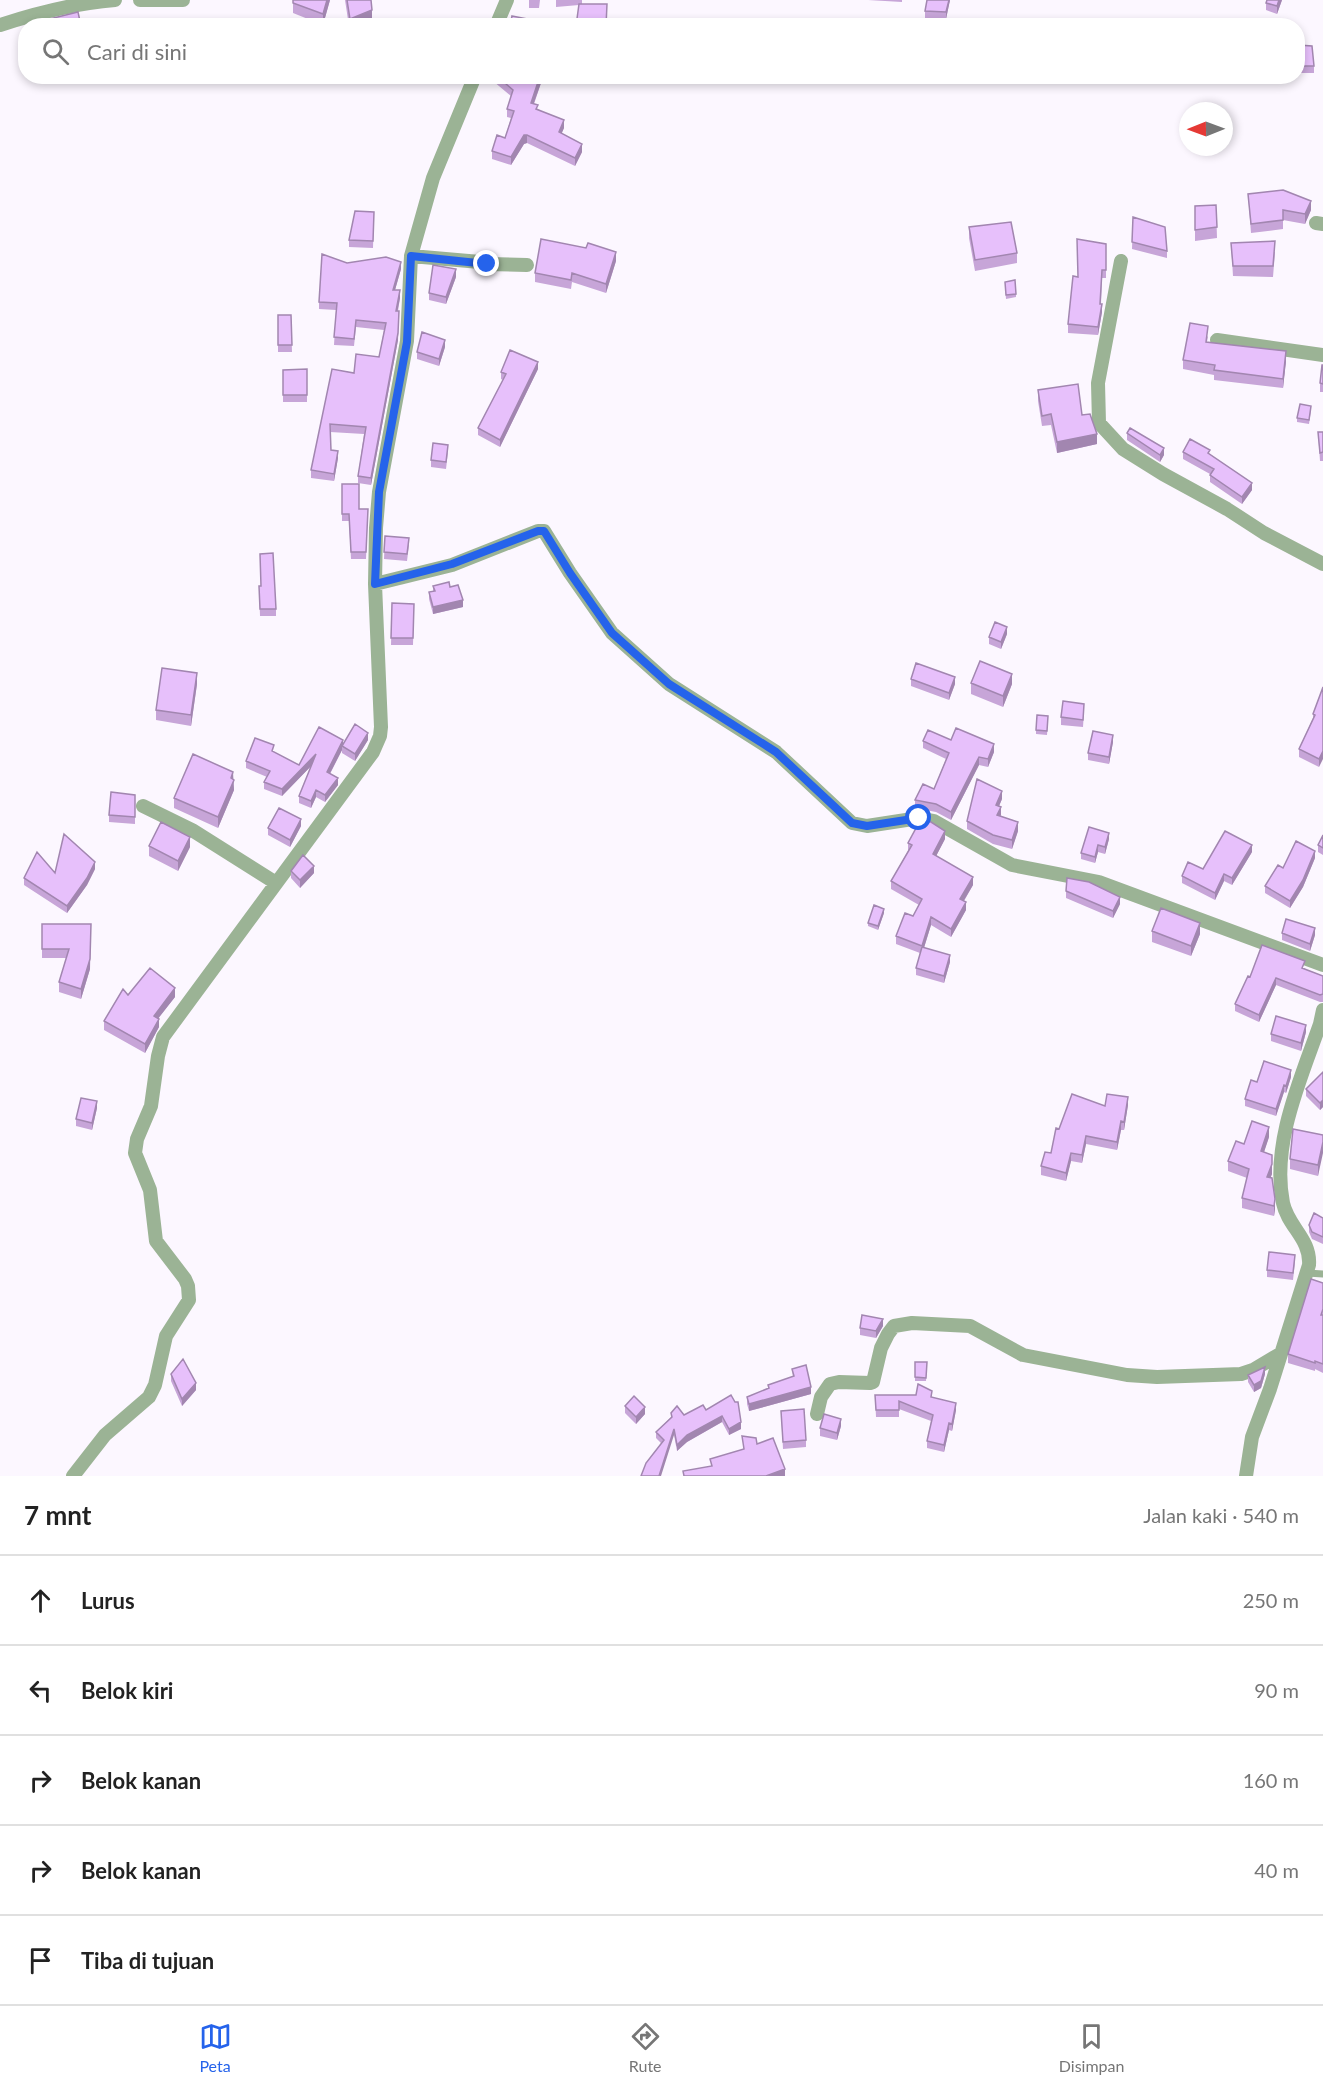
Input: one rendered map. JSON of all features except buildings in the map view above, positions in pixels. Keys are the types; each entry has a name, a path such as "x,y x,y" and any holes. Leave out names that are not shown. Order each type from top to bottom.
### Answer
{"street":[{"path":"23,18 94,2 115,0"},
{"path":"140,0 183,0"},
{"path":"499,18 507,0"},
{"path":"0,25 18,20"},
{"path":"73,1476 105,1435 149,1396 155,1386 166,1336 189,1300 185,1279 156,1241 150,1190 135,1153 137,1139 151,1106 160,1046 168,1030 373,752 380,736 375,584 379,492 407,342 411,256 433,178 472,84"},
{"path":"411,256 487,264 527,265"},
{"path":"1121,261 1098,383 1099,423 1113,440 1133,455 1264,533 1323,564"},
{"path":"1217,340 1323,355"},
{"path":"375,584 441,568 538,531 544,531 612,633 669,684 776,752 852,823 867,826 919,818 934,821 1012,865 1099,882 1323,966"},
{"path":"143,807 192,830 276,883"},
{"path":"1246,1476 1252,1437 1270,1389 1307,1273 1310,1254 1305,1241 1287,1215 1280,1181 1283,1136 1323,1010"},
{"path":"817,1414 822,1397 830,1384 873,1382 881,1348 888,1334 894,1326 912,1323 970,1326 1023,1355 1143,1377 1240,1374 1253,1370 1280,1354"}],"lane":[{"path":"1307,1273 1323,1274"}],"route":[{"path":"487,264 411,256 411,297 407,342 379,492 375,584 441,568 538,531 544,531 609,629 669,684 776,752 852,823 867,826 919,818"}]}
